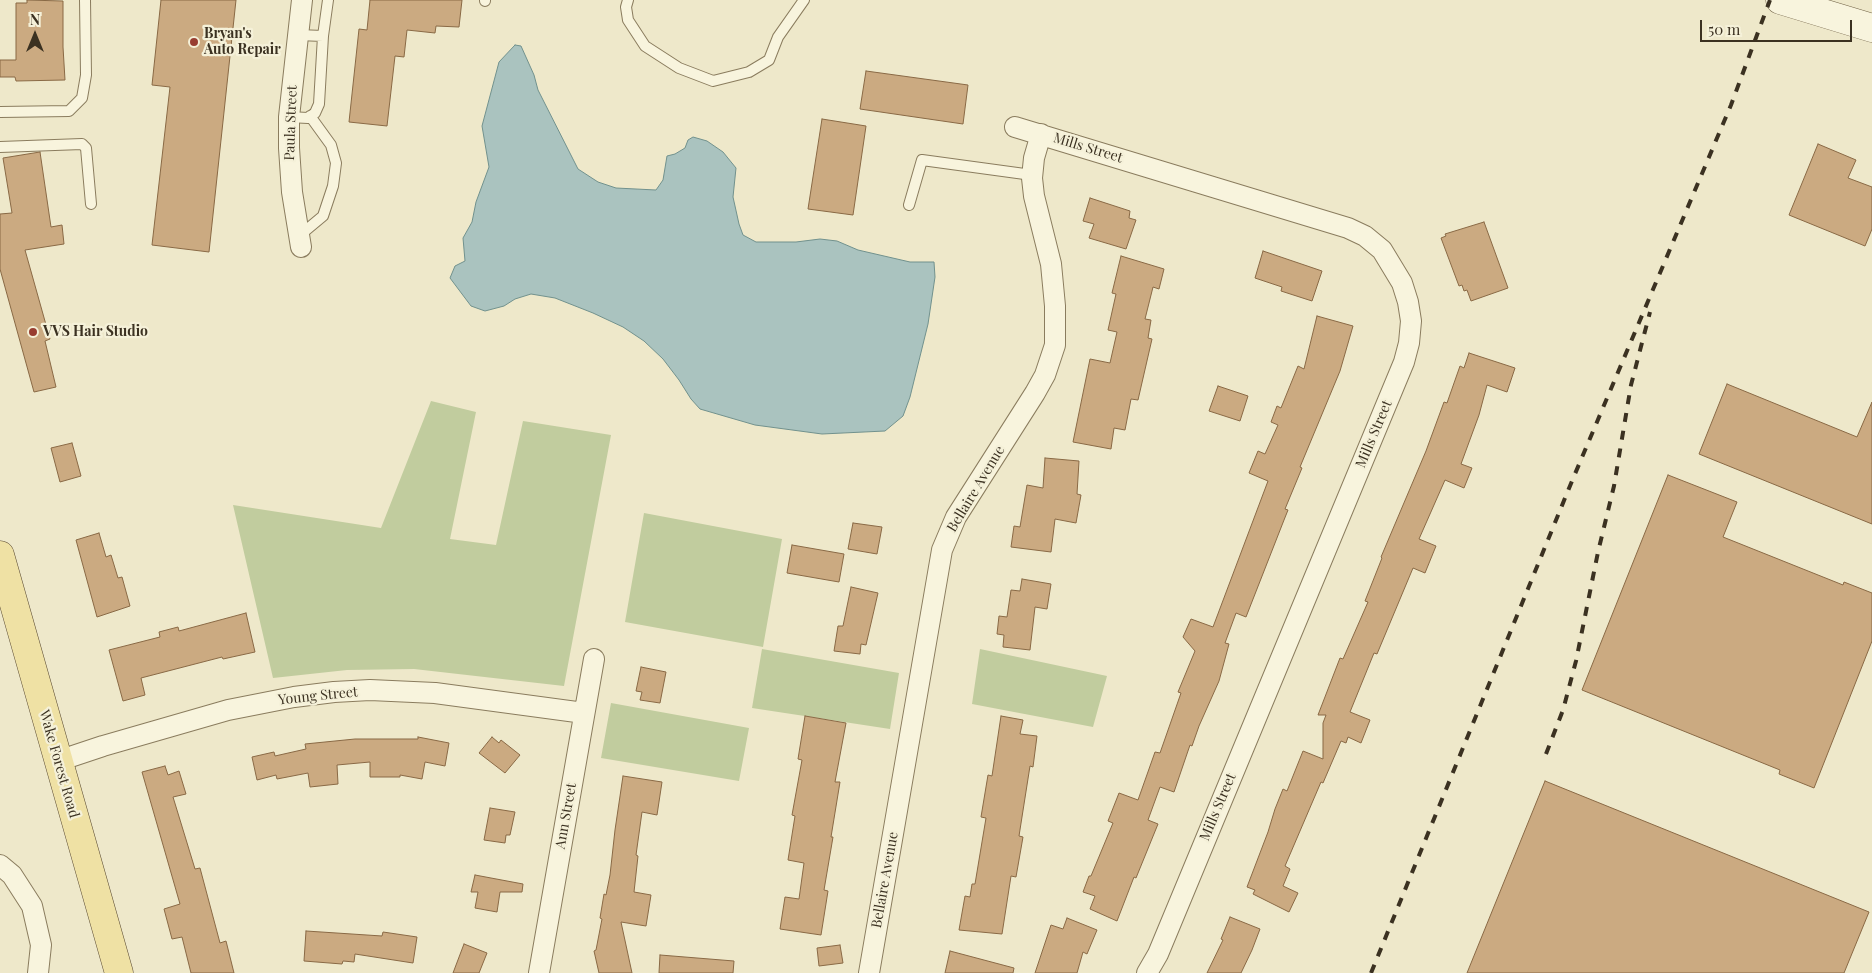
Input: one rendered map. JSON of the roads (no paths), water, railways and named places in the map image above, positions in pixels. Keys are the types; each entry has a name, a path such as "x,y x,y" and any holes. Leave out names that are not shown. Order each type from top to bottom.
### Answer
{"main road":[{"name":"Wake Forest Road","path":"0,555 119,973"}],"street":[{"name":"Paula Street","path":"300,241 291,183 288,148 289,117 302,0"},
{"path":"1780,0 1872,28"},
{"name":"Mills Street","path":"1015,127 1328,221 1365,236 1382,250 1402,284 1408,302 1411,322 1409,343 1404,362 1158,954 1147,973"},
{"name":"Bellaire Avenue","path":"869,973 942,550 956,517 1045,375 1055,345 1055,306 1051,264 1034,196 1032,175 1034,158 1041,134"},
{"name":"Ann Street","path":"539,973 594,658"},
{"name":"Young Street","path":"58,761 228,710 294,697 334,692 370,690 435,693 584,713"},
{"path":"0,865 12,875 32,906 41,946 38,973"}],"lane":[{"path":"0,112 69,111 82,98 86,76 85,0"},
{"path":"289,117 308,118 315,113 319,104 323,36 328,0"},
{"path":"628,0 626,7 628,20 645,46 679,68 713,81 749,72 769,60 778,37 804,0"},
{"path":"298,34 323,36"},
{"path":"300,241 323,216 333,186 336,163 331,145 310,116"},
{"path":"0,147 82,144 86,148 91,204"},
{"path":"909,205 922,160 1032,175"}],"water":[{"path":"515,45 521,46 534,75 538,90 578,169 598,182 616,188 656,190 663,180 667,156 685,148 688,140 693,137 707,141 723,152 736,168 733,197 739,224 743,235 756,242 796,242 820,239 837,241 858,250 910,262 934,262 935,277 928,324 910,397 903,416 885,431 822,434 755,425 700,409 663,359 644,341 623,327 593,313 555,298 531,294 515,299 504,306 485,311 471,306 450,278 455,266 465,261 463,238 472,222 476,202 489,167 482,126 499,62"}],"railway":[{"path":"1371,973 1572,481 1731,105 1770,0"},
{"path":"1546,754 1563,710 1576,661 1598,552 1614,486 1631,385 1650,312"}],"place":[{"name":"Bryan's Auto Repair","path":"194,42"},
{"name":"VVS Hair Studio","path":"33,332"}]}
